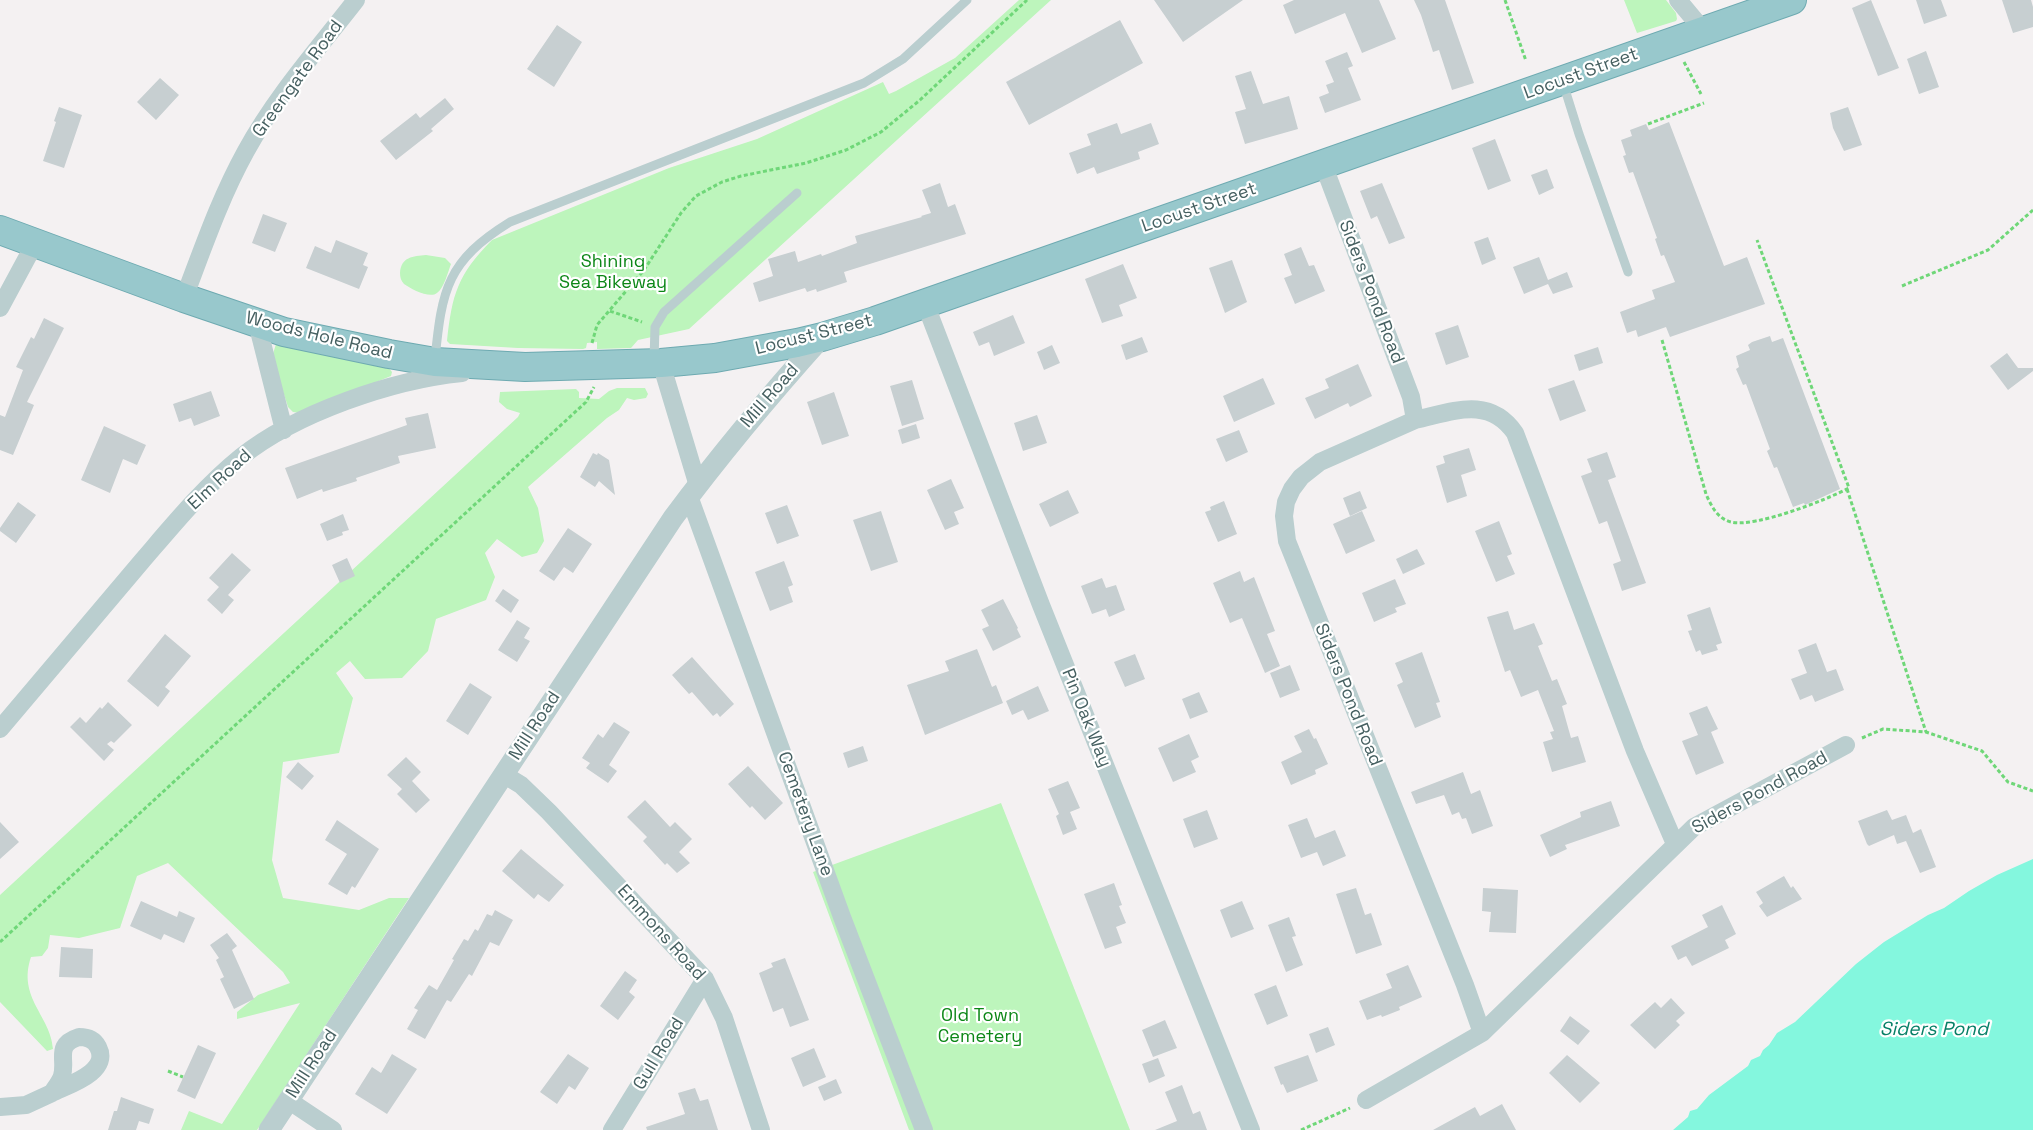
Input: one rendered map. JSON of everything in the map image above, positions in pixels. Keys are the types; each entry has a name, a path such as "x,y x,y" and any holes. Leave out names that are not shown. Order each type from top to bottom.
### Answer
{"highway":[{"name":"Locust Street","path":"593,365 657,363 715,358 822,337 925,303 1792,0"},
{"name":"Woods Hole Road","path":"0,230 184,298 257,323 317,340 435,362 525,367 593,365"}],"street":[{"name":"Greengate Road","path":"184,298 214,219 246,151 277,101 356,0"},
{"path":"1678,0 1703,30"},
{"name":"Siders Pond Road","path":"1323,164 1411,397 1415,420"},
{"path":"0,308 35,243"},
{"name":"Pin Oak Way","path":"925,303 1041,605 1251,1130"},
{"path":"257,323 284,430"},
{"name":"Mill Road","path":"269,1130 616,603 694,491 781,383 822,337"},
{"name":"Cemetery Lane","path":"657,363 694,491 839,908 924,1130"},
{"name":"Elm Road","path":"0,729 185,512 242,457 284,430 318,413 364,395 448,374 525,367"},
{"name":"Siders Pond Road","path":"1482,1033 1465,985 1287,541 1284,516 1286,502 1292,489 1301,478 1320,462 1415,420 1475,408 1499,416 1509,424 1515,433 1635,751 1675,844"},
{"name":"Siders Pond Road","path":"1366,1100 1482,1033 1694,827 1846,745"},
{"name":"Emmons Road","path":"503,774 521,785 549,812 705,979 724,1018 761,1130"},
{"name":"Gull Road","path":"612,1130 705,979"},
{"path":"0,1107 26,1105 52,1093"},
{"path":"288,1100 333,1130"}],"lane":[{"path":"435,362 439,318 447,290 455,271 463,259 485,238 510,222 864,83 903,59 967,0"},
{"path":"1562,81 1628,272"},
{"path":"657,363 654,327 664,312 798,192"}],"path":[{"path":"0,942 590,398 597,325 644,270 681,213 696,196 722,182 741,176 806,163 846,150 881,132 920,100 1027,0"},
{"path":"1505,0 1526,61"},
{"path":"1683,60 1701,94"},
{"path":"1648,124 1704,103"},
{"path":"1902,286 1988,250 2033,210"},
{"path":"1662,340 1706,494 1720,516 1730,522 1762,521 1847,490 1850,486 1757,240"},
{"path":"610,310 654,327"},
{"path":"1847,490 1926,732"},
{"path":"1846,745 1884,729 1926,732 1982,751 2008,782 2033,792"},
{"path":"168,1071 183,1077"},
{"path":"1301,1130 1366,1100"}],"green space":[{"name":"Shining Sea Bikeway","path":"1019,0 1051,0 689,329 638,340 631,348 597,349 597,342 587,343 586,348 583,349 450,344 447,341 454,297 471,264 492,240 669,168 757,139 883,82 889,94 896,91 955,58"},
{"path":"1624,0 1666,0 1676,13 1677,19 1676,21 1637,33"},
{"path":"426,255 445,258 451,264 442,287 434,295 420,293 404,284 400,277 401,268 408,258"},
{"path":"280,342 387,366 392,372 391,376 300,413 293,412 288,407 272,357 276,344"},
{"path":"617,388 645,388 648,394 646,398 634,400 627,398 619,410 607,418 528,487 538,508 544,541 537,553 522,557 497,539 485,553 495,577 486,600 436,619 428,651 402,678 365,679 350,661 336,673 353,698 339,753 283,762 272,860 283,898 359,910 389,898 409,898 257,1130 181,1130 189,1111 222,1124 300,1003 237,1019 237,1012 258,995 290,983 283,972 168,863 137,876 120,928 79,938 50,935 48,948 42,956 31,957 28,984 31,995 51,1037 53,1049 47,1051 0,1002 0,895 518,417 520,413 507,409 499,402 500,392 576,389 579,392 579,398 599,399 609,391"},
{"name":"Old Town Cemetery","path":"1001,803 1130,1130 909,1130 813,872"}],"water":[{"name":"Siders Pond","path":"2033,859 2033,1130 1673,1130 1688,1117 1690,1111 1697,1109 1709,1095 1748,1066 1751,1060 1760,1056 1777,1033 1795,1022 1856,964 1884,942 1997,875"}],"building":[{"path":"1154,0 1243,0 1183,42"},
{"path":"1294,0 1379,0 1396,39 1362,53 1345,13 1295,34 1283,5"},
{"path":"1414,0 1445,0 1474,83 1452,90 1439,50 1433,52"},
{"path":"1871,0 1899,68 1878,76 1852,8"},
{"path":"1916,0 1941,0 1947,16 1924,24"},
{"path":"2002,0 2031,0 2033,27 2013,33"},
{"path":"1120,20 1143,63 1029,125 1006,82"},
{"path":"557,25 582,42 554,87 527,69"},
{"path":"1926,51 1939,87 1919,94 1907,59"},
{"path":"1347,52 1353,66 1348,68 1361,100 1325,113 1319,97 1329,93 1326,85 1334,82 1325,61"},
{"path":"1251,71 1263,104 1289,96 1298,129 1245,144 1235,112 1246,109 1235,76"},
{"path":"160,78 179,95 156,120 137,102"},
{"path":"445,98 454,109 431,129 433,131 396,160 380,141 416,113 420,118"},
{"path":"59,107 82,115 64,168 43,161"},
{"path":"1848,107 1862,145 1844,151 1833,128 1830,113"},
{"path":"1669,122 1724,266 1747,257 1765,304 1670,337 1666,327 1638,337 1636,330 1627,333 1620,312 1655,299 1652,290 1675,282 1664,255 1661,256 1655,239 1657,238 1633,172 1629,173 1623,156 1626,155 1621,140 1632,136 1630,130 1646,124 1649,130"},
{"path":"1117,123 1121,134 1151,123 1159,144 1138,152 1140,159 1097,174 1094,167 1077,174 1069,153 1091,145 1087,134"},
{"path":"1495,139 1511,181 1488,190 1472,148"},
{"path":"1547,169 1554,188 1539,195 1531,175"},
{"path":"940,183 948,207 955,204 966,234 844,272 847,282 817,292 816,289 807,292 805,288 759,302 753,283 773,276 768,259 795,251 798,262 821,254 822,256 857,243 855,236 922,217 931,213 922,190"},
{"path":"1382,183 1405,238 1389,244 1377,216 1371,219 1360,191"},
{"path":"263,214 287,223 275,252 252,243"},
{"path":"1488,237 1496,259 1482,265 1474,242"},
{"path":"336,240 368,253 363,265 368,267 359,289 306,268 315,246 331,253"},
{"path":"1301,247 1309,266 1314,265 1325,291 1295,304 1284,278 1292,275 1284,254"},
{"path":"1539,257 1548,280 1567,272 1573,287 1553,294 1548,284 1524,294 1513,267"},
{"path":"1232,260 1247,302 1225,313 1209,268"},
{"path":"1123,264 1137,298 1119,305 1123,316 1102,323 1085,279"},
{"path":"1013,315 1025,343 994,356 989,342 979,346 973,332"},
{"path":"44,318 64,328 27,402 34,405 13,455 0,450 0,415 5,417 23,370 16,367 31,337 34,339"},
{"path":"1458,325 1469,357 1446,365 1435,333"},
{"path":"1770,336 1772,342 1783,338 1840,489 1805,505 1804,503 1793,507 1777,467 1774,468 1767,451 1770,449 1746,384 1743,385 1736,369 1739,367 1736,356 1750,350 1748,345 1752,342"},
{"path":"1142,337 1148,352 1126,360 1121,345"},
{"path":"1052,345 1060,363 1044,370 1037,352"},
{"path":"1598,347 1603,363 1579,371 1574,355"},
{"path":"2007,353 2018,368 2033,368 2033,371 2008,390 1990,366"},
{"path":"1358,364 1372,396 1350,407 1348,403 1315,419 1305,398 1329,388 1325,379"},
{"path":"1263,378 1275,404 1234,422 1223,396"},
{"path":"912,380 924,419 902,426 890,386"},
{"path":"1574,380 1586,411 1560,421 1548,389"},
{"path":"211,391 220,416 194,426 191,418 179,422 173,404"},
{"path":"834,392 849,436 822,445 807,402"},
{"path":"428,413 436,448 398,456 400,463 356,478 357,481 323,492 322,489 297,499 285,468 407,425 405,418"},
{"path":"1037,415 1047,443 1023,451 1014,423"},
{"path":"916,424 920,438 902,444 898,430"},
{"path":"104,426 146,445 137,465 123,459 110,493 81,480"},
{"path":"1239,430 1248,452 1226,462 1216,439"},
{"path":"1469,448 1476,470 1461,475 1467,496 1447,503 1436,466 1445,463 1443,456"},
{"path":"1607,452 1616,477 1608,480 1646,583 1622,591 1613,564 1621,561 1607,521 1599,524 1581,476 1592,472 1587,459"},
{"path":"593,453 597,455 598,453 609,460 615,495 599,481 595,487 580,477"},
{"path":"951,479 964,508 954,512 959,524 945,530 927,490"},
{"path":"1068,490 1079,513 1050,527 1039,504"},
{"path":"1360,491 1367,508 1350,516 1343,498"},
{"path":"1224,501 1237,534 1218,542 1205,512 1211,510 1210,507"},
{"path":"18,502 36,515 16,543 0,531 0,528"},
{"path":"787,505 799,536 777,544 765,513"},
{"path":"881,511 898,562 871,571 853,520"},
{"path":"1362,511 1375,541 1346,554 1333,524"},
{"path":"343,514 349,530 342,532 343,535 327,541 320,524"},
{"path":"1499,521 1512,554 1507,556 1515,574 1496,582 1475,531"},
{"path":"568,528 592,544 573,573 564,567 554,581 539,571"},
{"path":"1417,549 1425,564 1403,574 1396,559"},
{"path":"232,553 251,570 228,595 234,600 222,614 207,600 219,587 209,578"},
{"path":"347,558 355,576 340,583 332,565"},
{"path":"784,561 793,585 788,587 793,602 770,611 755,572"},
{"path":"1240,571 1244,582 1254,577 1275,631 1267,634 1280,666 1265,673 1242,618 1230,623 1213,583"},
{"path":"1102,578 1106,588 1116,585 1125,610 1109,617 1106,609 1092,614 1081,586"},
{"path":"1395,579 1406,604 1395,608 1397,612 1374,622 1362,593"},
{"path":"503,589 519,600 511,613 495,601"},
{"path":"1003,599 1021,637 993,651 982,629 989,626 981,610"},
{"path":"1710,607 1722,643 1716,645 1718,650 1702,655 1700,650 1696,652 1688,631 1692,630 1687,615"},
{"path":"1508,611 1514,630 1534,623 1543,644 1538,646 1552,681 1557,679 1567,704 1562,706 1571,738 1578,736 1586,762 1552,772 1543,742 1553,739 1550,732 1554,731 1538,690 1521,697 1510,670 1505,672 1487,617"},
{"path":"517,620 530,628 524,638 530,641 517,662 498,650"},
{"path":"165,634 191,656 165,687 170,691 158,707 127,681"},
{"path":"1816,643 1827,672 1836,669 1844,690 1815,702 1812,695 1800,700 1791,679 1807,673 1798,650"},
{"path":"977,649 992,687 996,685 1003,703 925,735 907,685 949,671 945,661"},
{"path":"1422,652 1440,702 1436,703 1441,717 1415,728 1397,685 1403,682 1395,663"},
{"path":"1135,654 1145,679 1125,687 1114,662"},
{"path":"692,657 734,704 720,717 717,713 713,716 692,692 689,694 672,675"},
{"path":"1290,665 1300,690 1280,698 1270,673"},
{"path":"470,683 492,697 468,735 446,721"},
{"path":"1038,686 1049,711 1028,720 1023,710 1012,715 1006,701"},
{"path":"1199,692 1208,712 1190,719 1182,699"},
{"path":"108,702 132,725 114,743 111,741 107,744 114,750 104,761 70,727 80,717 86,723 100,707 102,709"},
{"path":"1707,706 1718,729 1711,732 1724,763 1696,775 1682,741 1698,735 1689,713"},
{"path":"614,722 630,732 609,765 617,771 608,783 586,768 590,763 582,758 598,734 603,738"},
{"path":"1309,729 1314,739 1316,738 1328,764 1315,770 1316,774 1291,785 1281,762 1302,752 1294,736"},
{"path":"1189,734 1199,757 1191,761 1196,772 1173,782 1158,748"},
{"path":"863,746 868,761 848,768 843,753"},
{"path":"406,757 421,772 412,781 430,800 416,813 397,794 402,789 387,775"},
{"path":"298,762 314,776 302,790 286,777"},
{"path":"748,766 783,803 765,820 752,806 750,808 728,784"},
{"path":"1463,772 1471,794 1480,790 1493,826 1472,834 1466,818 1462,819 1459,812 1452,815 1444,795 1416,804 1411,792"},
{"path":"1068,781 1080,808 1070,812 1077,829 1063,835 1056,816 1059,814 1048,789"},
{"path":"645,800 670,827 675,822 692,839 679,852 690,863 677,873 667,863 665,865 643,841 647,837 627,817"},
{"path":"1611,801 1620,826 1565,845 1567,849 1550,857 1540,835 1581,817 1580,812"},
{"path":"1207,810 1218,839 1194,848 1183,819"},
{"path":"1887,810 1892,820 1906,815 1913,833 1921,829 1936,867 1920,873 1906,841 1897,844 1894,835 1869,846 1867,844 1858,821"},
{"path":"1307,818 1315,838 1335,830 1346,856 1323,866 1317,852 1301,858 1288,825"},
{"path":"337,820 379,849 355,888 352,886 347,895 328,884 347,854 325,840"},
{"path":"0,822 19,842 0,859"},
{"path":"521,849 564,885 549,902 538,894 534,899 502,871"},
{"path":"1784,876 1791,888 1793,886 1802,899 1767,917 1759,906 1763,903 1756,892"},
{"path":"1114,883 1122,905 1119,906 1126,923 1116,927 1122,943 1105,949 1084,894"},
{"path":"1356,888 1365,915 1371,913 1382,945 1356,954 1336,894"},
{"path":"1483,888 1518,890 1516,933 1489,932 1491,912 1482,911"},
{"path":"141,901 177,917 179,911 195,918 184,943 164,934 161,940 130,926"},
{"path":"1242,901 1254,929 1231,938 1220,910"},
{"path":"1722,905 1736,934 1725,940 1729,948 1692,966 1686,956 1678,960 1671,946 1708,927 1702,915"},
{"path":"495,910 513,920 499,946 490,942 472,976 469,974 451,1002 447,1000 425,1039 407,1029 418,1010 414,1008 429,985 437,990 464,939 468,941 475,929 478,931 487,914 492,916"},
{"path":"1289,917 1296,936 1292,937 1303,965 1286,972 1268,925"},
{"path":"227,933 237,946 232,950 254,999 234,1009 220,979 224,977 216,960 219,958 210,945"},
{"path":"61,947 93,949 92,978 59,977"},
{"path":"785,958 809,1020 790,1027 783,1008 773,1012 759,973 773,967 771,963"},
{"path":"1408,965 1422,997 1399,1007 1400,1010 1367,1020 1359,1001 1392,988 1386,974"},
{"path":"625,971 637,980 629,992 635,997 618,1020 600,1006"},
{"path":"1276,985 1288,1016 1267,1025 1254,994"},
{"path":"1671,998 1685,1013 1676,1021 1680,1025 1655,1049 1630,1025 1655,1002 1661,1008"},
{"path":"1570,1016 1590,1031 1578,1045 1560,1031"},
{"path":"1165,1020 1177,1048 1153,1057 1142,1030"},
{"path":"1328,1027 1335,1045 1316,1053 1309,1034"},
{"path":"198,1045 216,1053 195,1099 177,1091"},
{"path":"814,1048 826,1077 803,1087 791,1058"},
{"path":"392,1054 417,1069 387,1114 355,1094 372,1067 381,1073"},
{"path":"568,1054 589,1068 575,1090 569,1086 557,1104 540,1092"},
{"path":"1308,1055 1318,1081 1287,1093 1283,1084 1281,1085 1274,1067"},
{"path":"1567,1055 1600,1083 1580,1103 1549,1073"},
{"path":"1158,1058 1165,1076 1149,1083 1142,1064"},
{"path":"836,1079 842,1093 824,1101 818,1087"},
{"path":"1182,1085 1193,1114 1200,1111 1207,1130 1155,1130 1177,1121 1165,1092"},
{"path":"695,1088 700,1101 708,1099 718,1130 647,1130 646,1127 685,1114 678,1093"},
{"path":"121,1097 154,1109 149,1124 139,1121 136,1130 108,1130"},
{"path":"1502,1104 1516,1130 1433,1130 1475,1107 1480,1116"}]}
